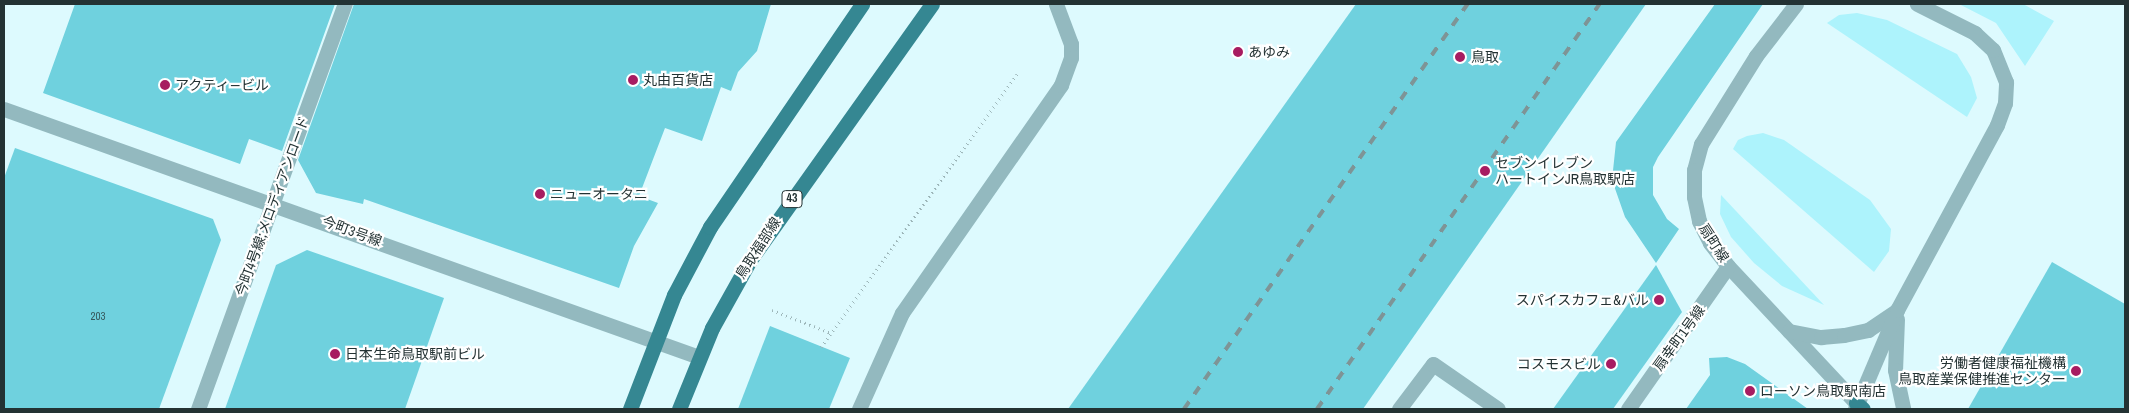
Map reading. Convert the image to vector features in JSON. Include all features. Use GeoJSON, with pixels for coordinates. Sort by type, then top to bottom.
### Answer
{"type":"FeatureCollection","features":[{"type":"Feature","properties":{"kind":"main road"},"geometry":{"type":"LineString","coordinates":[[630,409],[654,341],[674,296],[710,227],[862,4]]}},
{"type":"Feature","properties":{"kind":"main road","name":"鳥取福部線"},"geometry":{"type":"LineString","coordinates":[[679,409],[699,356],[750,260],[932,4]]}},
{"type":"Feature","properties":{"kind":"street","name":"今町4号線;メロディアンロード"},"geometry":{"type":"LineString","coordinates":[[198,409],[345,4]]}},
{"type":"Feature","properties":{"kind":"street"},"geometry":{"type":"LineString","coordinates":[[859,409],[902,312],[1061,85],[1071,58],[1071,44],[1056,4]]}},
{"type":"Feature","properties":{"kind":"street","name":"扇町線"},"geometry":{"type":"LineString","coordinates":[[1796,4],[1778,23],[1715,118],[1699,152],[1694,197],[1699,221],[1710,243],[1728,266],[1858,407],[1897,310],[1998,125],[2005,103],[2006,82],[1993,50],[1975,33],[1917,4]]}},
{"type":"Feature","properties":{"kind":"street","name":"今町3号線"},"geometry":{"type":"LineString","coordinates":[[4,109],[273,202],[699,356]]}},
{"type":"Feature","properties":{"kind":"street","name":"扇幸町1号線"},"geometry":{"type":"LineString","coordinates":[[1628,409],[1728,266]]}},
{"type":"Feature","properties":{"kind":"street"},"geometry":{"type":"LineString","coordinates":[[1788,331],[1820,337],[1844,335],[1868,330],[1897,310]]}},
{"type":"Feature","properties":{"kind":"street"},"geometry":{"type":"LineString","coordinates":[[1897,310],[1895,370],[1903,409]]}},
{"type":"Feature","properties":{"kind":"street"},"geometry":{"type":"LineString","coordinates":[[1399,409],[1433,364],[1498,409]]}},
{"type":"Feature","properties":{"kind":"path"},"geometry":{"type":"LineString","coordinates":[[822,347],[1017,74]]}},
{"type":"Feature","properties":{"kind":"path"},"geometry":{"type":"LineString","coordinates":[[772,310],[831,333]]}},
{"type":"Feature","properties":{"kind":"shaded area"},"geometry":{"type":"Polygon","coordinates":[[[1959,4],[2023,4],[2054,21],[2025,66],[1996,23],[1959,4]]]}},
{"type":"Feature","properties":{"kind":"shaded area"},"geometry":{"type":"Polygon","coordinates":[[[1857,13],[1887,20],[1957,54],[1971,77],[1977,98],[1967,117],[1827,23],[1839,15],[1857,13]]]}},
{"type":"Feature","properties":{"kind":"shaded area"},"geometry":{"type":"Polygon","coordinates":[[[1763,133],[1784,140],[1870,200],[1891,229],[1889,251],[1874,272],[1733,149],[1738,140],[1763,133]]]}},
{"type":"Feature","properties":{"kind":"shaded area"},"geometry":{"type":"Polygon","coordinates":[[[1721,195],[1824,305],[1782,286],[1754,263],[1731,237],[1720,214],[1721,195]]]}},
{"type":"Feature","properties":{"kind":"building","name":"アクティ―ビル"},"geometry":{"type":"Polygon","coordinates":[[[75,4],[335,4],[282,151],[249,139],[240,164],[43,93],[75,4]]]}},
{"type":"Feature","properties":{"kind":"building"},"geometry":{"type":"Polygon","coordinates":[[[354,4],[771,4],[757,51],[738,72],[731,91],[721,87],[702,141],[665,128],[639,196],[658,203],[634,246],[619,288],[364,199],[363,204],[316,193],[298,160],[354,4]]]}},
{"type":"Feature","properties":{"kind":"building"},"geometry":{"type":"Polygon","coordinates":[[[1356,4],[1646,4],[1363,409],[1068,409],[1356,4]]]}},
{"type":"Feature","properties":{"kind":"building"},"geometry":{"type":"Polygon","coordinates":[[[1715,4],[1763,4],[1653,167],[1653,195],[1667,219],[1679,229],[1656,263],[1625,217],[1612,180],[1616,142],[1715,4]]]}},
{"type":"Feature","properties":{"kind":"building"},"geometry":{"type":"Polygon","coordinates":[[[15,148],[213,219],[221,240],[159,409],[4,409],[4,178],[15,148]]]}},
{"type":"Feature","properties":{"kind":"building","name":"日本生命鳥取駅前ビル"},"geometry":{"type":"Polygon","coordinates":[[[307,250],[444,298],[405,409],[225,409],[276,265],[307,250]]]}},
{"type":"Feature","properties":{"kind":"building"},"geometry":{"type":"Polygon","coordinates":[[[2052,262],[2125,304],[2125,409],[1968,409],[2052,262]]]}},
{"type":"Feature","properties":{"kind":"building"},"geometry":{"type":"Polygon","coordinates":[[[1656,265],[1682,312],[1613,409],[1553,409],[1656,265]]]}},
{"type":"Feature","properties":{"kind":"building"},"geometry":{"type":"Polygon","coordinates":[[[770,326],[850,358],[829,409],[738,409],[770,326]]]}},
{"type":"Feature","properties":{"kind":"building"},"geometry":{"type":"Polygon","coordinates":[[[1727,357],[1745,364],[1808,409],[1686,409],[1710,375],[1709,358],[1727,357]]]}},
{"type":"Feature","properties":{"kind":"railway"},"geometry":{"type":"LineString","coordinates":[[1184,409],[1468,4]]}},
{"type":"Feature","properties":{"kind":"railway"},"geometry":{"type":"LineString","coordinates":[[1317,409],[1600,4]]}},
{"type":"Feature","properties":{"kind":"place","name":"あゆみ"},"geometry":{"type":"Point","coordinates":[1238,52]}},
{"type":"Feature","properties":{"kind":"place","name":"鳥取"},"geometry":{"type":"Point","coordinates":[1460,57]}},
{"type":"Feature","properties":{"kind":"place","name":"丸由百貨店"},"geometry":{"type":"Point","coordinates":[633,80]}},
{"type":"Feature","properties":{"kind":"place","name":"アクティ―ビル"},"geometry":{"type":"Point","coordinates":[165,85]}},
{"type":"Feature","properties":{"kind":"place","name":"セブンイレブン ハートインJR鳥取駅店"},"geometry":{"type":"Point","coordinates":[1485,171]}},
{"type":"Feature","properties":{"kind":"place","name":"ニューオータニ"},"geometry":{"type":"Point","coordinates":[540,194]}},
{"type":"Feature","properties":{"kind":"place","name":"スパイスカフェ&バル"},"geometry":{"type":"Point","coordinates":[1659,300]}},
{"type":"Feature","properties":{"kind":"place","name":"日本生命鳥取駅前ビル"},"geometry":{"type":"Point","coordinates":[335,354]}},
{"type":"Feature","properties":{"kind":"place","name":"コスモスビル"},"geometry":{"type":"Point","coordinates":[1611,364]}},
{"type":"Feature","properties":{"kind":"place","name":"労働者健康福祉機構 鳥取産業保健推進センター"},"geometry":{"type":"Point","coordinates":[2076,371]}},
{"type":"Feature","properties":{"kind":"place","name":"ローソン鳥取駅南店"},"geometry":{"type":"Point","coordinates":[1750,391]}}]}
